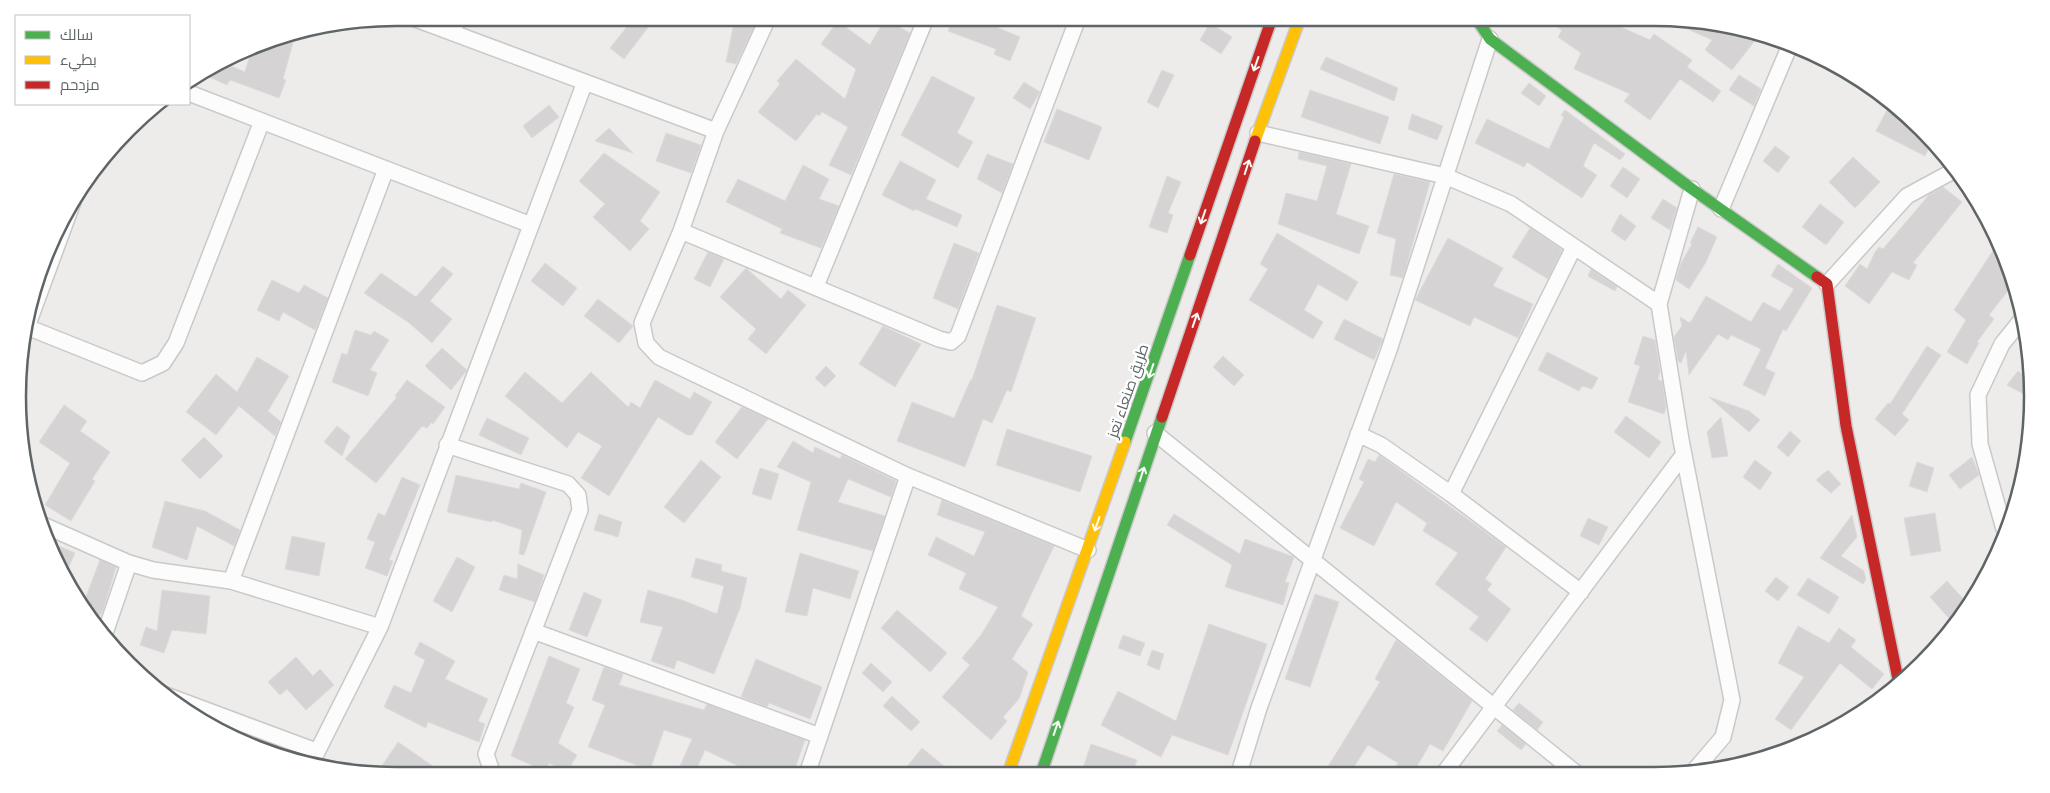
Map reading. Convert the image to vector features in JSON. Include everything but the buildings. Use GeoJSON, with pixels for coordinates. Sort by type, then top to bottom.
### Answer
{"type":"FeatureCollection","features":[{"type":"Feature","properties":{"kind":"main road","name":"طريق صنعاء تعز"},"geometry":{"type":"LineString","coordinates":[[1010,767],[1088,550],[1269,26]]}},
{"type":"Feature","properties":{"kind":"main road"},"geometry":{"type":"LineString","coordinates":[[1043,767],[1258,133],[1297,26]]}},
{"type":"Feature","properties":{"kind":"main road"},"geometry":{"type":"LineString","coordinates":[[1481,26],[1490,39],[1692,189],[1827,284],[1846,426],[1897,676]]}},
{"type":"Feature","properties":{"kind":"main road"},"geometry":{"type":"LineString","coordinates":[[1216,179],[1240,189]]}},
{"type":"Feature","properties":{"kind":"street"},"geometry":{"type":"LineString","coordinates":[[434,26],[716,131]]}},
{"type":"Feature","properties":{"kind":"street"},"geometry":{"type":"LineString","coordinates":[[453,33],[455,26]]}},
{"type":"Feature","properties":{"kind":"street"},"geometry":{"type":"LineString","coordinates":[[764,26],[716,131],[681,231],[642,323],[646,343],[659,357],[908,476],[1088,550]]}},
{"type":"Feature","properties":{"kind":"street"},"geometry":{"type":"LineString","coordinates":[[816,286],[923,26]]}},
{"type":"Feature","properties":{"kind":"street"},"geometry":{"type":"LineString","coordinates":[[681,231],[950,342],[958,336],[1075,26]]}},
{"type":"Feature","properties":{"kind":"street"},"geometry":{"type":"LineString","coordinates":[[1241,767],[1259,708],[1389,350],[1490,39]]}},
{"type":"Feature","properties":{"kind":"street"},"geometry":{"type":"LineString","coordinates":[[1721,210],[1787,51]]}},
{"type":"Feature","properties":{"kind":"street"},"geometry":{"type":"LineString","coordinates":[[198,709],[314,757],[380,627],[585,82]]}},
{"type":"Feature","properties":{"kind":"street"},"geometry":{"type":"LineString","coordinates":[[190,93],[531,225]]}},
{"type":"Feature","properties":{"kind":"street"},"geometry":{"type":"LineString","coordinates":[[31,336],[142,373],[163,362],[176,343],[262,121]]}},
{"type":"Feature","properties":{"kind":"street"},"geometry":{"type":"LineString","coordinates":[[1258,133],[1445,176],[1511,204],[1659,304]]}},
{"type":"Feature","properties":{"kind":"street"},"geometry":{"type":"LineString","coordinates":[[232,581],[386,169]]}},
{"type":"Feature","properties":{"kind":"street"},"geometry":{"type":"LineString","coordinates":[[1827,284],[1907,196],[1949,174]]}},
{"type":"Feature","properties":{"kind":"street"},"geometry":{"type":"LineString","coordinates":[[1692,189],[1659,304],[1684,454],[1732,700],[1723,737],[1700,764]]}},
{"type":"Feature","properties":{"kind":"street"},"geometry":{"type":"LineString","coordinates":[[1451,494],[1574,246]]}},
{"type":"Feature","properties":{"kind":"street"},"geometry":{"type":"LineString","coordinates":[[2002,522],[1980,444],[1978,396],[2002,344],[2017,325]]}},
{"type":"Feature","properties":{"kind":"street"},"geometry":{"type":"LineString","coordinates":[[1156,433],[1570,767]]}},
{"type":"Feature","properties":{"kind":"street"},"geometry":{"type":"LineString","coordinates":[[1358,433],[1381,445],[1451,494],[1581,592]]}},
{"type":"Feature","properties":{"kind":"street"},"geometry":{"type":"LineString","coordinates":[[447,445],[568,484],[578,496],[580,510],[486,754],[490,767]]}},
{"type":"Feature","properties":{"kind":"street"},"geometry":{"type":"LineString","coordinates":[[1449,767],[1684,454]]}},
{"type":"Feature","properties":{"kind":"street"},"geometry":{"type":"LineString","coordinates":[[809,767],[908,476]]}},
{"type":"Feature","properties":{"kind":"street"},"geometry":{"type":"LineString","coordinates":[[50,528],[129,563],[153,570],[232,581],[380,627]]}},
{"type":"Feature","properties":{"kind":"street"},"geometry":{"type":"LineString","coordinates":[[107,627],[129,563]]}},
{"type":"Feature","properties":{"kind":"street"},"geometry":{"type":"LineString","coordinates":[[533,631],[820,736]]}},
{"type":"Feature","properties":{"kind":"traffic: fast"},"geometry":{"type":"LineString","coordinates":[[1481,26],[1490,39],[1692,189],[1817,277]]}},
{"type":"Feature","properties":{"kind":"traffic: fast"},"geometry":{"type":"LineString","coordinates":[[1125,442],[1190,255]]}},
{"type":"Feature","properties":{"kind":"traffic: fast"},"geometry":{"type":"LineString","coordinates":[[1043,767],[1162,417]]}},
{"type":"Feature","properties":{"kind":"traffic: slow"},"geometry":{"type":"LineString","coordinates":[[1255,141],[1297,26]]}},
{"type":"Feature","properties":{"kind":"traffic: slow"},"geometry":{"type":"LineString","coordinates":[[1010,767],[1125,442]]}},
{"type":"Feature","properties":{"kind":"traffic: jam"},"geometry":{"type":"LineString","coordinates":[[1190,255],[1269,26]]}},
{"type":"Feature","properties":{"kind":"traffic: jam"},"geometry":{"type":"LineString","coordinates":[[1162,417],[1255,141]]}},
{"type":"Feature","properties":{"kind":"traffic: jam"},"geometry":{"type":"LineString","coordinates":[[1817,277],[1827,284],[1846,426],[1897,676]]}}]}
